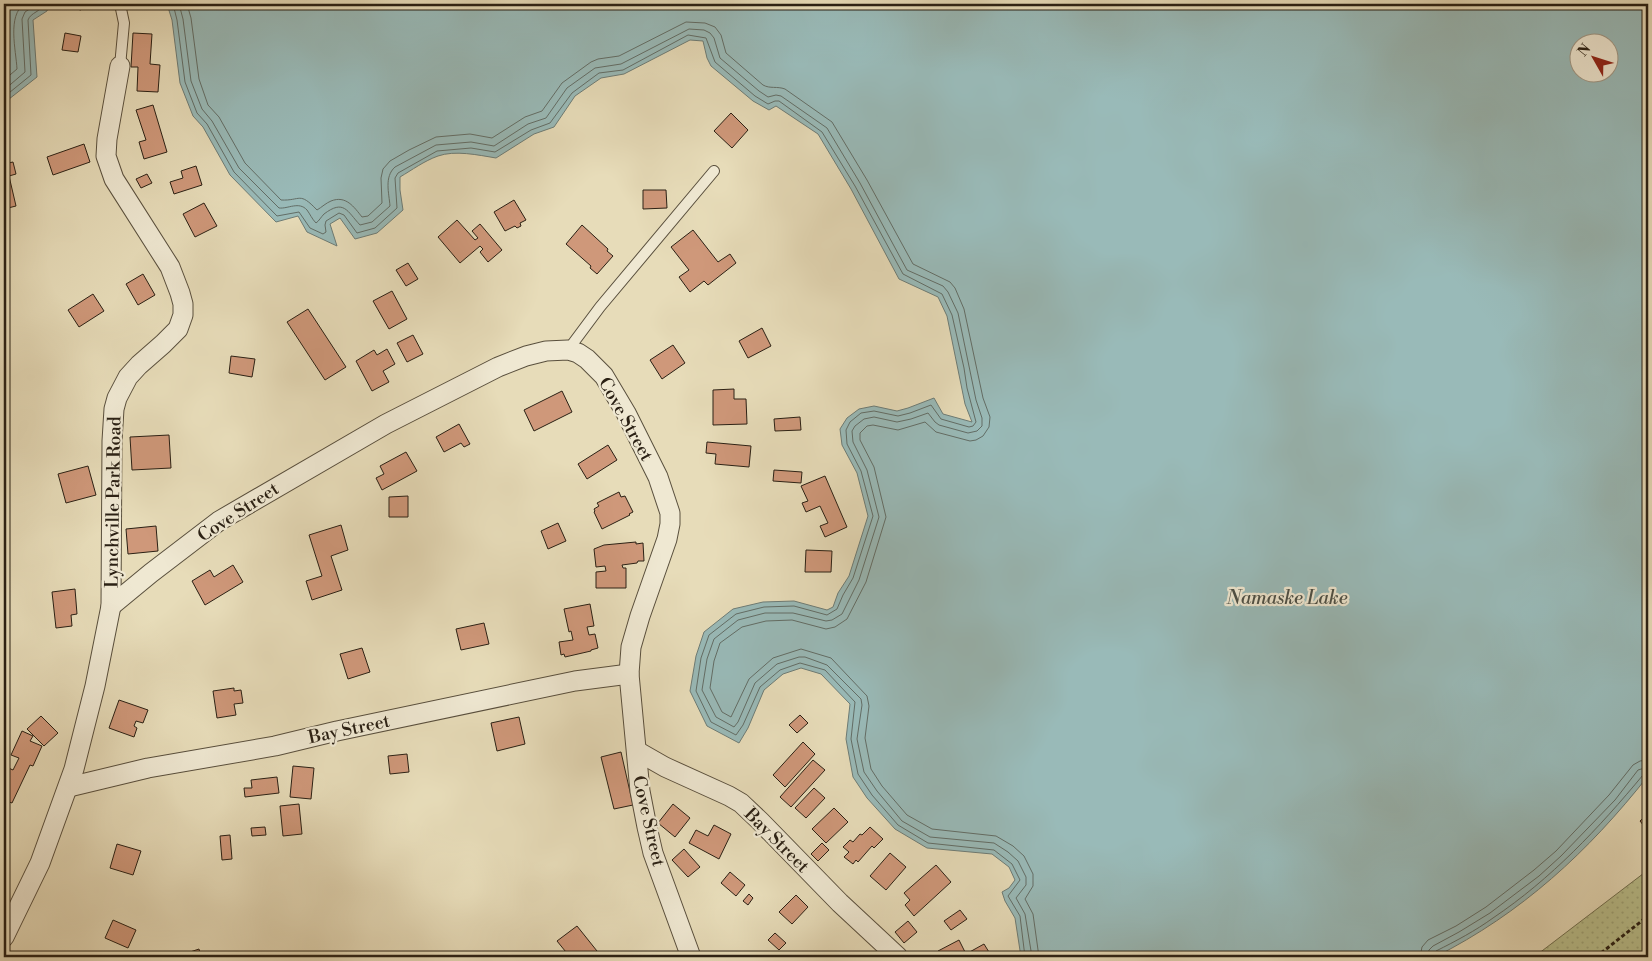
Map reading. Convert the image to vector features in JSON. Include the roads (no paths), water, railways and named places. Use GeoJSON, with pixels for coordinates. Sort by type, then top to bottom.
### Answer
{"type":"FeatureCollection","features":[{"type":"Feature","properties":{"kind":"street","name":"Lynchville Park Road"},"geometry":{"type":"LineString","coordinates":[[4,937],[40,863],[69,787],[94,686],[111,606],[112,441],[114,409],[117,398],[128,377],[173,334],[181,323],[183,315],[182,298],[170,267],[114,179],[106,156],[107,139],[120,66]]}},
{"type":"Feature","properties":{"kind":"street","name":"Cove Street"},"geometry":{"type":"LineString","coordinates":[[111,606],[151,572],[219,521],[357,440],[498,367],[526,356],[546,351],[568,350],[578,353],[604,376],[630,419],[658,477],[670,513],[667,539],[631,647],[629,674],[640,791],[653,853],[691,957]]}},
{"type":"Feature","properties":{"kind":"street","name":"Bay Street"},"geometry":{"type":"LineString","coordinates":[[69,787],[148,768],[275,746],[337,731],[575,681],[629,674]]}},
{"type":"Feature","properties":{"kind":"street","name":"Bay Street"},"geometry":{"type":"LineString","coordinates":[[636,751],[741,803],[840,903],[898,957]]}},
{"type":"Feature","properties":{"kind":"lane"},"geometry":{"type":"LineString","coordinates":[[120,4],[124,23],[120,66]]}},
{"type":"Feature","properties":{"kind":"lane"},"geometry":{"type":"LineString","coordinates":[[568,350],[600,308],[714,171]]}},
{"type":"Feature","properties":{"kind":"water"},"geometry":{"type":"Polygon","coordinates":[[[4,4],[49,4],[47,11],[33,20],[37,77],[4,103],[4,4]]]}},
{"type":"Feature","properties":{"kind":"water","name":"Namaske Lake"},"geometry":{"type":"Polygon","coordinates":[[[167,4],[1648,4],[1648,776],[1602,830],[1552,879],[1497,921],[1435,957],[1021,957],[1015,918],[1002,892],[1009,888],[1015,880],[1009,867],[992,854],[927,848],[895,829],[867,798],[853,777],[846,739],[850,704],[821,674],[801,668],[783,674],[764,690],[748,728],[739,743],[707,726],[690,691],[696,656],[704,632],[733,609],[763,602],[794,601],[827,610],[833,607],[838,593],[849,576],[868,516],[857,473],[842,445],[840,429],[847,418],[859,409],[874,406],[897,411],[934,398],[943,414],[972,422],[965,404],[947,316],[938,297],[899,279],[851,189],[818,134],[776,106],[769,110],[753,101],[711,66],[703,41],[690,40],[624,74],[601,78],[575,96],[554,127],[534,134],[496,158],[452,153],[428,160],[400,177],[403,210],[377,233],[355,239],[340,218],[330,224],[337,246],[307,232],[298,216],[276,222],[230,175],[203,127],[193,116],[180,83],[172,20],[167,4]]]}}]}
